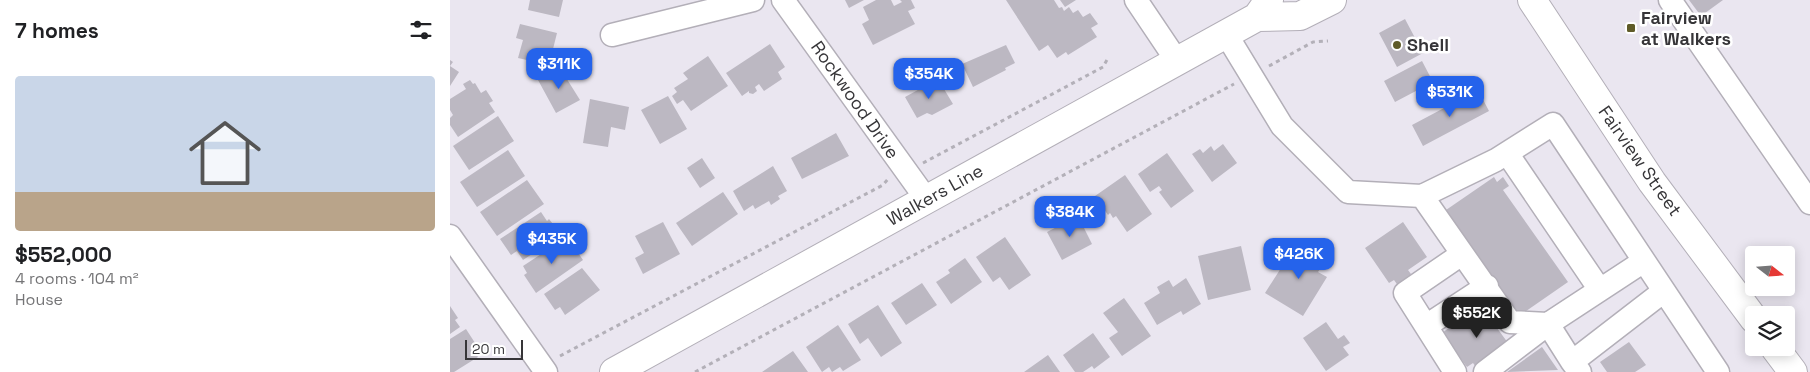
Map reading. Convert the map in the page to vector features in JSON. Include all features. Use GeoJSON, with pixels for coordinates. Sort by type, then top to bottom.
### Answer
{"type":"FeatureCollection","features":[{"type":"Feature","properties":{"kind":"main road","name":"Walkers Line"},"geometry":{"type":"LineString","coordinates":[[614,372],[1226,34],[1263,9],[1300,16],[1332,0]]}},
{"type":"Feature","properties":{"kind":"main road","name":"Fairview Street"},"geometry":{"type":"LineString","coordinates":[[1538,6],[1652,182],[1745,307]]}},
{"type":"Feature","properties":{"kind":"street"},"geometry":{"type":"LineString","coordinates":[[612,36],[753,0]]}},
{"type":"Feature","properties":{"kind":"street","name":"Rockwood Drive"},"geometry":{"type":"LineString","coordinates":[[784,0],[900,165],[927,200]]}},
{"type":"Feature","properties":{"kind":"street"},"geometry":{"type":"LineString","coordinates":[[1136,0],[1177,61]]}},
{"type":"Feature","properties":{"kind":"street"},"geometry":{"type":"LineString","coordinates":[[1670,0],[1807,193]]}},
{"type":"Feature","properties":{"kind":"street"},"geometry":{"type":"LineString","coordinates":[[1226,34],[1282,126],[1348,192],[1422,196],[1507,153],[1553,124],[1718,372]]}},
{"type":"Feature","properties":{"kind":"street"},"geometry":{"type":"LineString","coordinates":[[1507,153],[1600,290]]}},
{"type":"Feature","properties":{"kind":"street"},"geometry":{"type":"LineString","coordinates":[[1422,196],[1462,254],[1487,286],[1510,322],[1548,324]]}},
{"type":"Feature","properties":{"kind":"street"},"geometry":{"type":"LineString","coordinates":[[450,236],[543,367]]}},
{"type":"Feature","properties":{"kind":"street"},"geometry":{"type":"LineString","coordinates":[[1455,372],[1405,294],[1462,254]]}},
{"type":"Feature","properties":{"kind":"street"},"geometry":{"type":"LineString","coordinates":[[1485,372],[1548,324],[1644,260]]}},
{"type":"Feature","properties":{"kind":"street"},"geometry":{"type":"LineString","coordinates":[[1426,326],[1487,286]]}},
{"type":"Feature","properties":{"kind":"street"},"geometry":{"type":"LineString","coordinates":[[1548,324],[1576,367],[1664,292]]}},
{"type":"Feature","properties":{"kind":"path"},"geometry":{"type":"LineString","coordinates":[[695,372],[1313,42],[1328,41]]}},
{"type":"Feature","properties":{"kind":"path"},"geometry":{"type":"LineString","coordinates":[[543,367],[560,356],[883,185],[900,165],[921,164],[1104,67],[1108,58]]}},
{"type":"Feature","properties":{"kind":"building"},"geometry":{"type":"Polygon","coordinates":[[[530,0],[563,0],[559,17],[528,10],[530,0]]]}},
{"type":"Feature","properties":{"kind":"building"},"geometry":{"type":"Polygon","coordinates":[[[845,0],[864,0],[849,8],[845,0]]]}},
{"type":"Feature","properties":{"kind":"building"},"geometry":{"type":"Polygon","coordinates":[[[876,0],[891,0],[894,6],[902,2],[900,0],[911,0],[915,8],[908,11],[915,24],[873,45],[862,24],[869,20],[863,7],[876,0]]]}},
{"type":"Feature","properties":{"kind":"building"},"geometry":{"type":"Polygon","coordinates":[[[1006,0],[1054,0],[1059,8],[1062,7],[1064,11],[1069,7],[1073,13],[1078,10],[1083,17],[1090,13],[1098,24],[1091,28],[1097,37],[1068,55],[1066,52],[1057,58],[1048,45],[1039,51],[1006,0]]]}},
{"type":"Feature","properties":{"kind":"building"},"geometry":{"type":"Polygon","coordinates":[[[1060,0],[1076,0],[1065,7],[1060,0]]]}},
{"type":"Feature","properties":{"kind":"building"},"geometry":{"type":"Polygon","coordinates":[[[1689,0],[1723,0],[1701,16],[1689,0]]]}},
{"type":"Feature","properties":{"kind":"building"},"geometry":{"type":"Polygon","coordinates":[[[1405,19],[1423,53],[1397,67],[1379,33],[1405,19]]]}},
{"type":"Feature","properties":{"kind":"building"},"geometry":{"type":"Polygon","coordinates":[[[520,24],[557,33],[549,65],[518,58],[523,40],[516,38],[520,24]]]}},
{"type":"Feature","properties":{"kind":"building"},"geometry":{"type":"Polygon","coordinates":[[[770,44],[785,67],[778,72],[782,79],[764,91],[759,84],[755,87],[757,91],[753,94],[749,93],[749,91],[742,96],[726,73],[770,44]]]}},
{"type":"Feature","properties":{"kind":"building"},"geometry":{"type":"Polygon","coordinates":[[[1006,45],[1015,63],[1005,68],[1006,70],[973,87],[962,64],[1006,45]]]}},
{"type":"Feature","properties":{"kind":"building"},"geometry":{"type":"Polygon","coordinates":[[[708,56],[728,86],[691,111],[683,100],[677,104],[672,96],[677,92],[674,88],[688,79],[683,73],[708,56]]]}},
{"type":"Feature","properties":{"kind":"building"},"geometry":{"type":"Polygon","coordinates":[[[1422,61],[1433,82],[1395,102],[1384,81],[1422,61]]]}},
{"type":"Feature","properties":{"kind":"building"},"geometry":{"type":"Polygon","coordinates":[[[450,66],[459,72],[450,86],[450,66]]]}},
{"type":"Feature","properties":{"kind":"building"},"geometry":{"type":"Polygon","coordinates":[[[560,68],[580,100],[556,113],[538,80],[560,68]]]}},
{"type":"Feature","properties":{"kind":"building"},"geometry":{"type":"Polygon","coordinates":[[[938,79],[953,104],[932,115],[927,113],[917,118],[905,97],[938,79]]]}},
{"type":"Feature","properties":{"kind":"building"},"geometry":{"type":"Polygon","coordinates":[[[470,80],[473,84],[475,83],[481,93],[486,90],[493,101],[489,103],[495,112],[458,137],[450,125],[450,118],[453,115],[450,110],[450,99],[466,89],[463,84],[470,80]]]}},
{"type":"Feature","properties":{"kind":"building"},"geometry":{"type":"Polygon","coordinates":[[[1478,90],[1489,111],[1423,146],[1412,125],[1478,90]]]}},
{"type":"Feature","properties":{"kind":"building"},"geometry":{"type":"Polygon","coordinates":[[[668,96],[687,129],[660,144],[641,110],[668,96]]]}},
{"type":"Feature","properties":{"kind":"building"},"geometry":{"type":"Polygon","coordinates":[[[590,99],[629,107],[625,130],[611,127],[608,147],[583,143],[590,99]]]}},
{"type":"Feature","properties":{"kind":"building"},"geometry":{"type":"Polygon","coordinates":[[[498,116],[514,141],[469,170],[453,146],[498,116]]]}},
{"type":"Feature","properties":{"kind":"building"},"geometry":{"type":"Polygon","coordinates":[[[836,133],[849,156],[802,179],[791,158],[836,133]]]}},
{"type":"Feature","properties":{"kind":"building"},"geometry":{"type":"Polygon","coordinates":[[[1223,144],[1237,163],[1212,182],[1192,154],[1200,149],[1203,153],[1211,146],[1214,151],[1223,144]]]}},
{"type":"Feature","properties":{"kind":"building"},"geometry":{"type":"Polygon","coordinates":[[[508,150],[525,176],[477,207],[460,182],[508,150]]]}},
{"type":"Feature","properties":{"kind":"building"},"geometry":{"type":"Polygon","coordinates":[[[1167,153],[1194,191],[1171,208],[1159,192],[1162,190],[1159,186],[1150,192],[1138,174],[1167,153]]]}},
{"type":"Feature","properties":{"kind":"building"},"geometry":{"type":"Polygon","coordinates":[[[702,158],[715,178],[700,188],[687,168],[702,158]]]}},
{"type":"Feature","properties":{"kind":"building"},"geometry":{"type":"Polygon","coordinates":[[[773,166],[787,191],[778,196],[780,199],[771,205],[769,201],[755,209],[753,205],[744,211],[733,191],[773,166]]]}},
{"type":"Feature","properties":{"kind":"building"},"geometry":{"type":"Polygon","coordinates":[[[1125,175],[1152,214],[1127,232],[1116,216],[1113,218],[1110,213],[1108,215],[1095,196],[1125,175]]]}},
{"type":"Feature","properties":{"kind":"building"},"geometry":{"type":"Polygon","coordinates":[[[1494,177],[1497,182],[1503,177],[1509,186],[1503,190],[1568,282],[1522,314],[1516,310],[1446,210],[1494,177]]]}},
{"type":"Feature","properties":{"kind":"building"},"geometry":{"type":"Polygon","coordinates":[[[527,180],[544,204],[497,236],[480,212],[527,180]]]}},
{"type":"Feature","properties":{"kind":"building"},"geometry":{"type":"Polygon","coordinates":[[[723,192],[738,214],[692,246],[676,223],[723,192]]]}},
{"type":"Feature","properties":{"kind":"building"},"geometry":{"type":"Polygon","coordinates":[[[541,212],[547,221],[549,219],[556,228],[553,230],[558,237],[523,260],[517,251],[511,255],[500,239],[541,212]]]}},
{"type":"Feature","properties":{"kind":"building"},"geometry":{"type":"Polygon","coordinates":[[[1078,216],[1092,244],[1062,260],[1047,232],[1078,216]]]}},
{"type":"Feature","properties":{"kind":"building"},"geometry":{"type":"Polygon","coordinates":[[[663,222],[680,254],[643,274],[635,258],[644,253],[635,236],[663,222]]]}},
{"type":"Feature","properties":{"kind":"building"},"geometry":{"type":"Polygon","coordinates":[[[1403,222],[1427,257],[1408,270],[1411,274],[1405,279],[1407,282],[1399,287],[1394,280],[1389,283],[1365,248],[1403,222]]]}},
{"type":"Feature","properties":{"kind":"building"},"geometry":{"type":"Polygon","coordinates":[[[567,237],[583,260],[536,293],[524,275],[527,273],[523,266],[567,237]]]}},
{"type":"Feature","properties":{"kind":"building"},"geometry":{"type":"Polygon","coordinates":[[[1005,237],[1031,275],[1009,290],[1000,277],[993,282],[976,257],[1005,237]]]}},
{"type":"Feature","properties":{"kind":"building"},"geometry":{"type":"Polygon","coordinates":[[[1297,243],[1308,250],[1301,262],[1308,266],[1318,250],[1332,258],[1325,270],[1321,267],[1318,272],[1327,277],[1303,316],[1265,293],[1297,243]]]}},
{"type":"Feature","properties":{"kind":"building"},"geometry":{"type":"Polygon","coordinates":[[[1241,246],[1251,290],[1208,300],[1198,256],[1241,246]]]}},
{"type":"Feature","properties":{"kind":"building"},"geometry":{"type":"Polygon","coordinates":[[[965,258],[982,282],[951,304],[936,282],[950,273],[948,270],[965,258]]]}},
{"type":"Feature","properties":{"kind":"building"},"geometry":{"type":"Polygon","coordinates":[[[582,268],[600,290],[565,315],[560,307],[555,310],[544,294],[582,268]]]}},
{"type":"Feature","properties":{"kind":"building"},"geometry":{"type":"Polygon","coordinates":[[[1186,278],[1201,304],[1183,315],[1181,311],[1157,325],[1144,303],[1160,293],[1157,287],[1169,280],[1173,287],[1186,278]]]}},
{"type":"Feature","properties":{"kind":"building"},"geometry":{"type":"Polygon","coordinates":[[[922,283],[937,305],[906,325],[891,303],[922,283]]]}},
{"type":"Feature","properties":{"kind":"building"},"geometry":{"type":"Polygon","coordinates":[[[1124,298],[1151,336],[1122,356],[1109,338],[1118,332],[1103,313],[1124,298]]]}},
{"type":"Feature","properties":{"kind":"building"},"geometry":{"type":"Polygon","coordinates":[[[878,305],[902,343],[881,357],[868,338],[860,344],[848,324],[878,305]]]}},
{"type":"Feature","properties":{"kind":"building"},"geometry":{"type":"Polygon","coordinates":[[[1480,305],[1511,347],[1479,371],[1473,363],[1467,367],[1442,333],[1480,305]]]}},
{"type":"Feature","properties":{"kind":"building"},"geometry":{"type":"Polygon","coordinates":[[[450,306],[458,318],[455,320],[460,327],[450,334],[450,306]]]}},
{"type":"Feature","properties":{"kind":"building"},"geometry":{"type":"Polygon","coordinates":[[[1326,322],[1338,339],[1344,335],[1350,343],[1343,347],[1349,355],[1326,371],[1303,338],[1326,322]]]}},
{"type":"Feature","properties":{"kind":"building"},"geometry":{"type":"Polygon","coordinates":[[[838,325],[861,360],[843,371],[840,367],[832,372],[829,367],[822,372],[806,347],[838,325]]]}},
{"type":"Feature","properties":{"kind":"building"},"geometry":{"type":"Polygon","coordinates":[[[466,329],[477,346],[473,349],[478,357],[454,372],[450,372],[450,339],[466,329]]]}},
{"type":"Feature","properties":{"kind":"building"},"geometry":{"type":"Polygon","coordinates":[[[1093,333],[1110,357],[1094,369],[1092,366],[1083,372],[1075,372],[1063,355],[1093,333]]]}},
{"type":"Feature","properties":{"kind":"building"},"geometry":{"type":"Polygon","coordinates":[[[1629,342],[1646,365],[1635,372],[1607,372],[1600,362],[1629,342]]]}},
{"type":"Feature","properties":{"kind":"building"},"geometry":{"type":"Polygon","coordinates":[[[1542,347],[1558,370],[1507,372],[1542,347]]]}},
{"type":"Feature","properties":{"kind":"building"},"geometry":{"type":"Polygon","coordinates":[[[793,351],[808,372],[762,372],[793,351]]]}},
{"type":"Feature","properties":{"kind":"building"},"geometry":{"type":"Polygon","coordinates":[[[1048,355],[1060,372],[1024,372],[1048,355]]]}},
{"type":"Feature","properties":{"kind":"place","name":"Fairview at Walkers"},"geometry":{"type":"Point","coordinates":[1631,28]}},
{"type":"Feature","properties":{"kind":"place","name":"Shell"},"geometry":{"type":"Point","coordinates":[1397,45]}}]}
